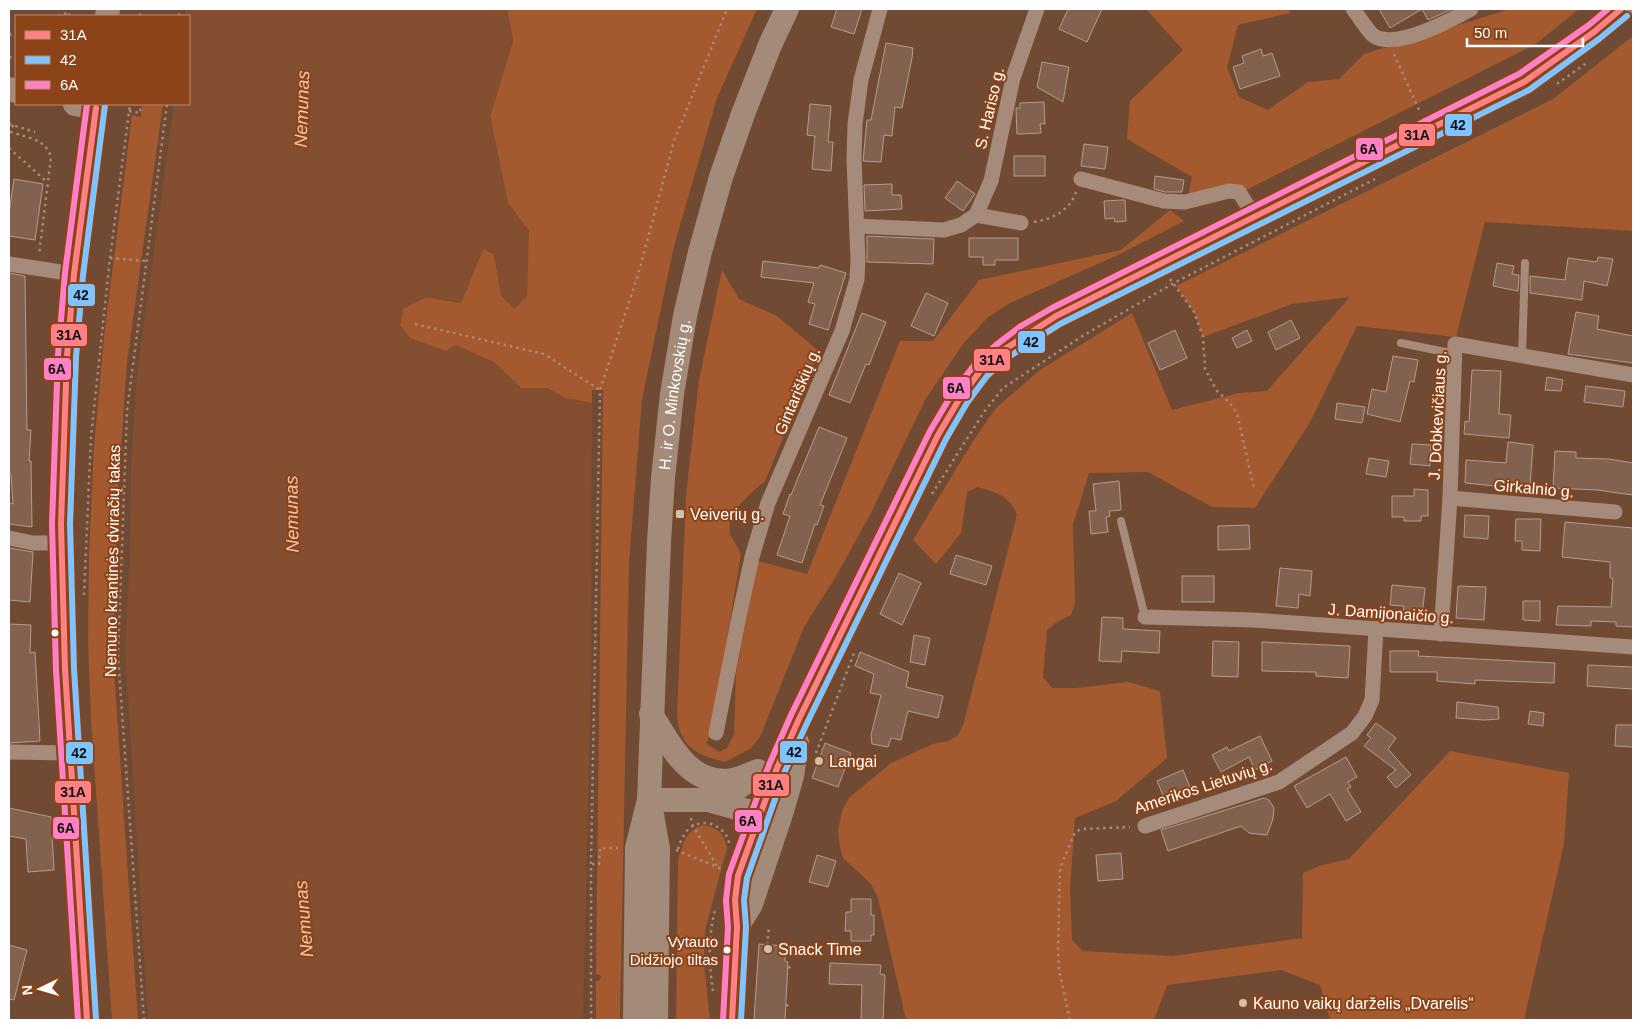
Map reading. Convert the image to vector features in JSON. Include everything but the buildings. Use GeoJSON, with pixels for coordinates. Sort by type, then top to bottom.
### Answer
{"type":"FeatureCollection","features":[{"type":"Feature","properties":{"kind":"main road","name":"H. ir O. Minkovskių g."},"geometry":{"type":"LineString","coordinates":[[656,1020],[658,849],[649,800],[651,714],[663,478],[672,394],[685,316],[700,252],[721,177],[770,45],[788,9]]}},
{"type":"Feature","properties":{"kind":"main road"},"geometry":{"type":"LineString","coordinates":[[732,1020],[737,927],[735,900],[738,876],[759,814],[799,719],[938,435],[960,398],[981,370],[1002,351],[1026,334],[1254,216],[1524,82],[1594,32],[1620,9]]}},
{"type":"Feature","properties":{"kind":"main road"},"geometry":{"type":"LineString","coordinates":[[87,1020],[64,669],[61,542],[67,356],[89,105]]}},
{"type":"Feature","properties":{"kind":"main road"},"geometry":{"type":"LineString","coordinates":[[651,714],[676,755],[692,770],[720,781],[733,780],[758,771]]}},
{"type":"Feature","properties":{"kind":"main road"},"geometry":{"type":"LineString","coordinates":[[708,800],[735,790],[749,781],[799,719]]}},
{"type":"Feature","properties":{"kind":"main road"},"geometry":{"type":"LineString","coordinates":[[737,927],[751,904],[792,776],[799,719]]}},
{"type":"Feature","properties":{"kind":"main road"},"geometry":{"type":"LineString","coordinates":[[759,814],[792,776]]}},
{"type":"Feature","properties":{"kind":"main road","name":"H. ir O. Minkovskių g."},"geometry":{"type":"LineString","coordinates":[[635,1020],[637,848],[649,800]]}},
{"type":"Feature","properties":{"kind":"main road"},"geometry":{"type":"LineString","coordinates":[[649,800],[708,800],[759,814]]}},
{"type":"Feature","properties":{"kind":"street"},"geometry":{"type":"LineString","coordinates":[[880,9],[861,80],[856,124],[854,159],[857,226],[944,230],[961,225],[976,215],[1021,223]]}},
{"type":"Feature","properties":{"kind":"street","name":"S. Hariso g."},"geometry":{"type":"LineString","coordinates":[[976,215],[991,181],[1013,78],[1037,9]]}},
{"type":"Feature","properties":{"kind":"street"},"geometry":{"type":"LineString","coordinates":[[1353,9],[1374,36],[1387,40],[1435,29],[1471,9]]}},
{"type":"Feature","properties":{"kind":"street"},"geometry":{"type":"LineString","coordinates":[[1081,179],[1164,200],[1185,202],[1229,192],[1239,192],[1254,216]]}},
{"type":"Feature","properties":{"kind":"street","name":"Gintariškių g."},"geometry":{"type":"LineString","coordinates":[[716,733],[740,608],[752,557],[768,503],[842,331],[852,301],[857,279],[857,226]]}},
{"type":"Feature","properties":{"kind":"street"},"geometry":{"type":"LineString","coordinates":[[9,264],[74,274]]}},
{"type":"Feature","properties":{"kind":"street","name":"J. Dobkevičiaus g."},"geometry":{"type":"LineString","coordinates":[[1441,634],[1450,498],[1455,344],[1633,375]]}},
{"type":"Feature","properties":{"kind":"street","name":"Girkalnio g."},"geometry":{"type":"LineString","coordinates":[[1450,498],[1615,512]]}},
{"type":"Feature","properties":{"kind":"street"},"geometry":{"type":"LineString","coordinates":[[9,538],[33,543],[61,542]]}},
{"type":"Feature","properties":{"kind":"street","name":"J. Damijonaičio g."},"geometry":{"type":"LineString","coordinates":[[1145,617],[1254,620],[1633,647]]}},
{"type":"Feature","properties":{"kind":"street","name":"Amerikos Lietuvių g."},"geometry":{"type":"LineString","coordinates":[[1145,826],[1279,782],[1352,733],[1365,716],[1372,700],[1376,629]]}},
{"type":"Feature","properties":{"kind":"street"},"geometry":{"type":"LineString","coordinates":[[9,752],[70,753]]}},
{"type":"Feature","properties":{"kind":"lane"},"geometry":{"type":"LineString","coordinates":[[1522,356],[1525,263]]}},
{"type":"Feature","properties":{"kind":"lane"},"geometry":{"type":"LineString","coordinates":[[1401,343],[1454,354]]}},
{"type":"Feature","properties":{"kind":"lane"},"geometry":{"type":"LineString","coordinates":[[1121,521],[1145,617]]}},
{"type":"Feature","properties":{"kind":"path"},"geometry":{"type":"LineString","coordinates":[[591,1020],[591,864],[600,390],[638,276],[674,141],[727,9]]}},
{"type":"Feature","properties":{"kind":"path"},"geometry":{"type":"LineString","coordinates":[[1387,40],[1419,110]]}},
{"type":"Feature","properties":{"kind":"path"},"geometry":{"type":"LineString","coordinates":[[1556,85],[1587,62]]}},
{"type":"Feature","properties":{"kind":"path"},"geometry":{"type":"LineString","coordinates":[[84,598],[91,437],[110,258],[130,105]]}},
{"type":"Feature","properties":{"kind":"path"},"geometry":{"type":"LineString","coordinates":[[129,111],[140,112],[141,105]]}},
{"type":"Feature","properties":{"kind":"path","name":"Nemuno krantinės dviračių takas"},"geometry":{"type":"LineString","coordinates":[[144,1020],[118,656],[127,411],[168,105]]}},
{"type":"Feature","properties":{"kind":"path"},"geometry":{"type":"LineString","coordinates":[[9,124],[35,132]]}},
{"type":"Feature","properties":{"kind":"path"},"geometry":{"type":"LineString","coordinates":[[13,125],[11,132],[38,141],[49,149],[51,157],[37,269]]}},
{"type":"Feature","properties":{"kind":"path"},"geometry":{"type":"LineString","coordinates":[[9,148],[48,182]]}},
{"type":"Feature","properties":{"kind":"path"},"geometry":{"type":"LineString","coordinates":[[928,500],[984,412],[1003,388],[1084,335],[1174,283],[1376,179]]}},
{"type":"Feature","properties":{"kind":"path"},"geometry":{"type":"LineString","coordinates":[[1021,223],[1038,222],[1055,216],[1073,202]]}},
{"type":"Feature","properties":{"kind":"path"},"geometry":{"type":"LineString","coordinates":[[110,258],[146,261]]}},
{"type":"Feature","properties":{"kind":"path"},"geometry":{"type":"LineString","coordinates":[[1158,265],[1174,283],[1194,312],[1203,337],[1205,369],[1217,392],[1229,402],[1237,413],[1254,489]]}},
{"type":"Feature","properties":{"kind":"path"},"geometry":{"type":"LineString","coordinates":[[415,324],[544,354],[600,390]]}},
{"type":"Feature","properties":{"kind":"path"},"geometry":{"type":"LineString","coordinates":[[814,759],[854,652]]}},
{"type":"Feature","properties":{"kind":"path"},"geometry":{"type":"LineString","coordinates":[[678,850],[680,842],[687,831],[693,826],[697,824],[711,824],[722,830],[728,839],[729,850]]}},
{"type":"Feature","properties":{"kind":"path"},"geometry":{"type":"LineString","coordinates":[[693,826],[717,867]]}},
{"type":"Feature","properties":{"kind":"path","name":"Amerikos Lietuvių g."},"geometry":{"type":"LineString","coordinates":[[1070,1020],[1059,970],[1060,868],[1075,832],[1082,829],[1145,826]]}},
{"type":"Feature","properties":{"kind":"path"},"geometry":{"type":"LineString","coordinates":[[591,864],[599,864],[600,848],[626,848]]}},
{"type":"Feature","properties":{"kind":"path"},"geometry":{"type":"LineString","coordinates":[[725,870],[726,864]]}},
{"type":"Feature","properties":{"kind":"path"},"geometry":{"type":"LineString","coordinates":[[713,995],[710,970],[710,929],[716,904]]}},
{"type":"Feature","properties":{"kind":"path"},"geometry":{"type":"LineString","coordinates":[[767,944],[769,928]]}},
{"type":"Feature","properties":{"kind":"path"},"geometry":{"type":"LineString","coordinates":[[788,967],[794,968]]}},
{"type":"Feature","properties":{"kind":"path"},"geometry":{"type":"LineString","coordinates":[[786,1005],[791,1006]]}},
{"type":"Feature","properties":{"kind":"shaded area"},"geometry":{"type":"Polygon","coordinates":[[[507,9],[757,9],[717,98],[674,246],[642,399],[629,563],[620,1020],[596,1020],[596,981],[599,981],[601,976],[596,974],[603,390],[592,390],[592,403],[565,398],[547,388],[521,388],[494,362],[445,351],[410,338],[400,326],[403,309],[426,297],[461,303],[483,249],[494,254],[501,295],[514,309],[529,231],[508,203],[490,116],[513,41],[507,9]]]}},
{"type":"Feature","properties":{"kind":"shaded area"},"geometry":{"type":"Polygon","coordinates":[[[1146,9],[1288,9],[1290,13],[1238,25],[1227,68],[1239,97],[1268,110],[1308,82],[1339,79],[1364,54],[1510,9],[1579,9],[1536,44],[1244,191],[1188,196],[1192,177],[1127,139],[1130,101],[1183,50],[1146,9]]]}},
{"type":"Feature","properties":{"kind":"shaded area"},"geometry":{"type":"Polygon","coordinates":[[[1633,36],[1633,231],[1485,222],[1456,337],[1357,326],[1309,424],[1255,508],[1212,507],[1148,472],[1089,473],[1073,525],[1075,602],[1071,615],[1047,630],[1043,677],[1052,688],[1076,688],[1128,682],[1160,691],[1167,758],[1116,801],[1075,818],[1070,889],[1072,940],[1083,951],[1172,956],[1302,938],[1303,873],[1319,866],[1349,859],[1450,751],[1569,773],[1564,844],[1524,1020],[1330,1020],[1320,985],[1281,970],[1167,985],[1154,1020],[906,1020],[878,898],[871,884],[843,858],[838,831],[842,811],[849,798],[891,763],[933,744],[949,741],[958,735],[963,726],[1017,514],[1006,499],[996,493],[978,487],[967,492],[961,533],[936,564],[913,540],[975,438],[996,408],[1040,370],[1132,313],[1172,410],[1239,393],[1267,391],[1350,297],[1292,304],[1203,337],[1194,312],[1176,286],[1553,99],[1633,36]]]}},
{"type":"Feature","properties":{"kind":"shaded area"},"geometry":{"type":"Polygon","coordinates":[[[142,105],[163,105],[127,362],[117,505],[113,656],[138,1020],[112,1020],[91,720],[88,640],[89,554],[94,447],[104,337],[132,115],[141,117],[142,105]]]}},
{"type":"Feature","properties":{"kind":"shaded area"},"geometry":{"type":"Polygon","coordinates":[[[1170,210],[1184,221],[1120,254],[1010,303],[988,317],[963,344],[925,400],[871,513],[838,573],[804,627],[760,737],[750,749],[725,762],[705,756],[691,748],[682,736],[677,716],[686,495],[699,380],[722,270],[739,299],[777,316],[819,351],[765,481],[729,516],[730,534],[741,554],[711,736],[706,743],[719,752],[727,748],[734,734],[736,673],[758,561],[807,574],[900,341],[933,341],[979,280],[1121,250],[1170,210]]]}},
{"type":"Feature","properties":{"kind":"shaded area"},"geometry":{"type":"Polygon","coordinates":[[[703,825],[720,832],[727,848],[705,930],[704,964],[710,1020],[676,1020],[678,861],[683,844],[689,834],[692,830],[703,825]]]}},
{"type":"Feature","properties":{"kind":"water","name":"Nemunas"},"geometry":{"type":"Polygon","coordinates":[[[186,9],[507,9],[513,41],[490,116],[508,203],[529,231],[527,297],[514,309],[501,295],[494,254],[483,249],[461,303],[426,297],[403,309],[400,325],[410,338],[445,351],[456,345],[494,362],[521,388],[547,388],[565,398],[592,403],[591,674],[583,1020],[148,1020],[125,648],[130,557],[131,464],[137,375],[174,105],[190,105],[190,15],[185,15],[186,9]]]}},
{"type":"Feature","properties":{"kind":"transit line","name":"6A"},"geometry":{"type":"LineString","coordinates":[[723,1020],[728,927],[726,900],[729,874],[769,765],[791,715],[930,431],[952,394],[975,364],[1021,326],[1052,308],[1519,74],[1589,25],[1608,9]]}},
{"type":"Feature","properties":{"kind":"transit line","name":"31A"},"geometry":{"type":"LineString","coordinates":[[732,1020],[737,927],[735,900],[738,876],[777,768],[799,719],[938,435],[960,398],[981,370],[1002,351],[1056,316],[1524,82],[1594,32],[1621,9]]}},
{"type":"Feature","properties":{"kind":"transit line","name":"42"},"geometry":{"type":"LineString","coordinates":[[741,1020],[746,927],[744,900],[747,878],[785,771],[946,439],[967,403],[987,376],[1007,358],[1060,324],[1529,90],[1627,16]]}},
{"type":"Feature","properties":{"kind":"transit line","name":"6A"},"geometry":{"type":"LineString","coordinates":[[78,1020],[56,670],[52,524],[58,355],[65,273],[87,105]]}},
{"type":"Feature","properties":{"kind":"transit line","name":"42"},"geometry":{"type":"LineString","coordinates":[[96,1019],[74,669],[70,524],[76,357],[83,275],[105,105]]}},
{"type":"Feature","properties":{"kind":"transit line","name":"31A"},"geometry":{"type":"LineString","coordinates":[[87,1020],[65,669],[61,524],[67,356],[74,274],[96,108]]}},
{"type":"Feature","properties":{"kind":"place","name":"Veiverių g."},"geometry":{"type":"Point","coordinates":[680,514]}},
{"type":"Feature","properties":{"kind":"place","name":"Langai"},"geometry":{"type":"Point","coordinates":[819,761]}},
{"type":"Feature","properties":{"kind":"place","name":"Snack Time"},"geometry":{"type":"Point","coordinates":[768,949]}},
{"type":"Feature","properties":{"kind":"place","name":"Vytauto Didžiojo tiltas"},"geometry":{"type":"Point","coordinates":[727,950]}},
{"type":"Feature","properties":{"kind":"place","name":"Kauno vaikų darželis „Dvarelis“"},"geometry":{"type":"Point","coordinates":[1243,1003]}}]}
